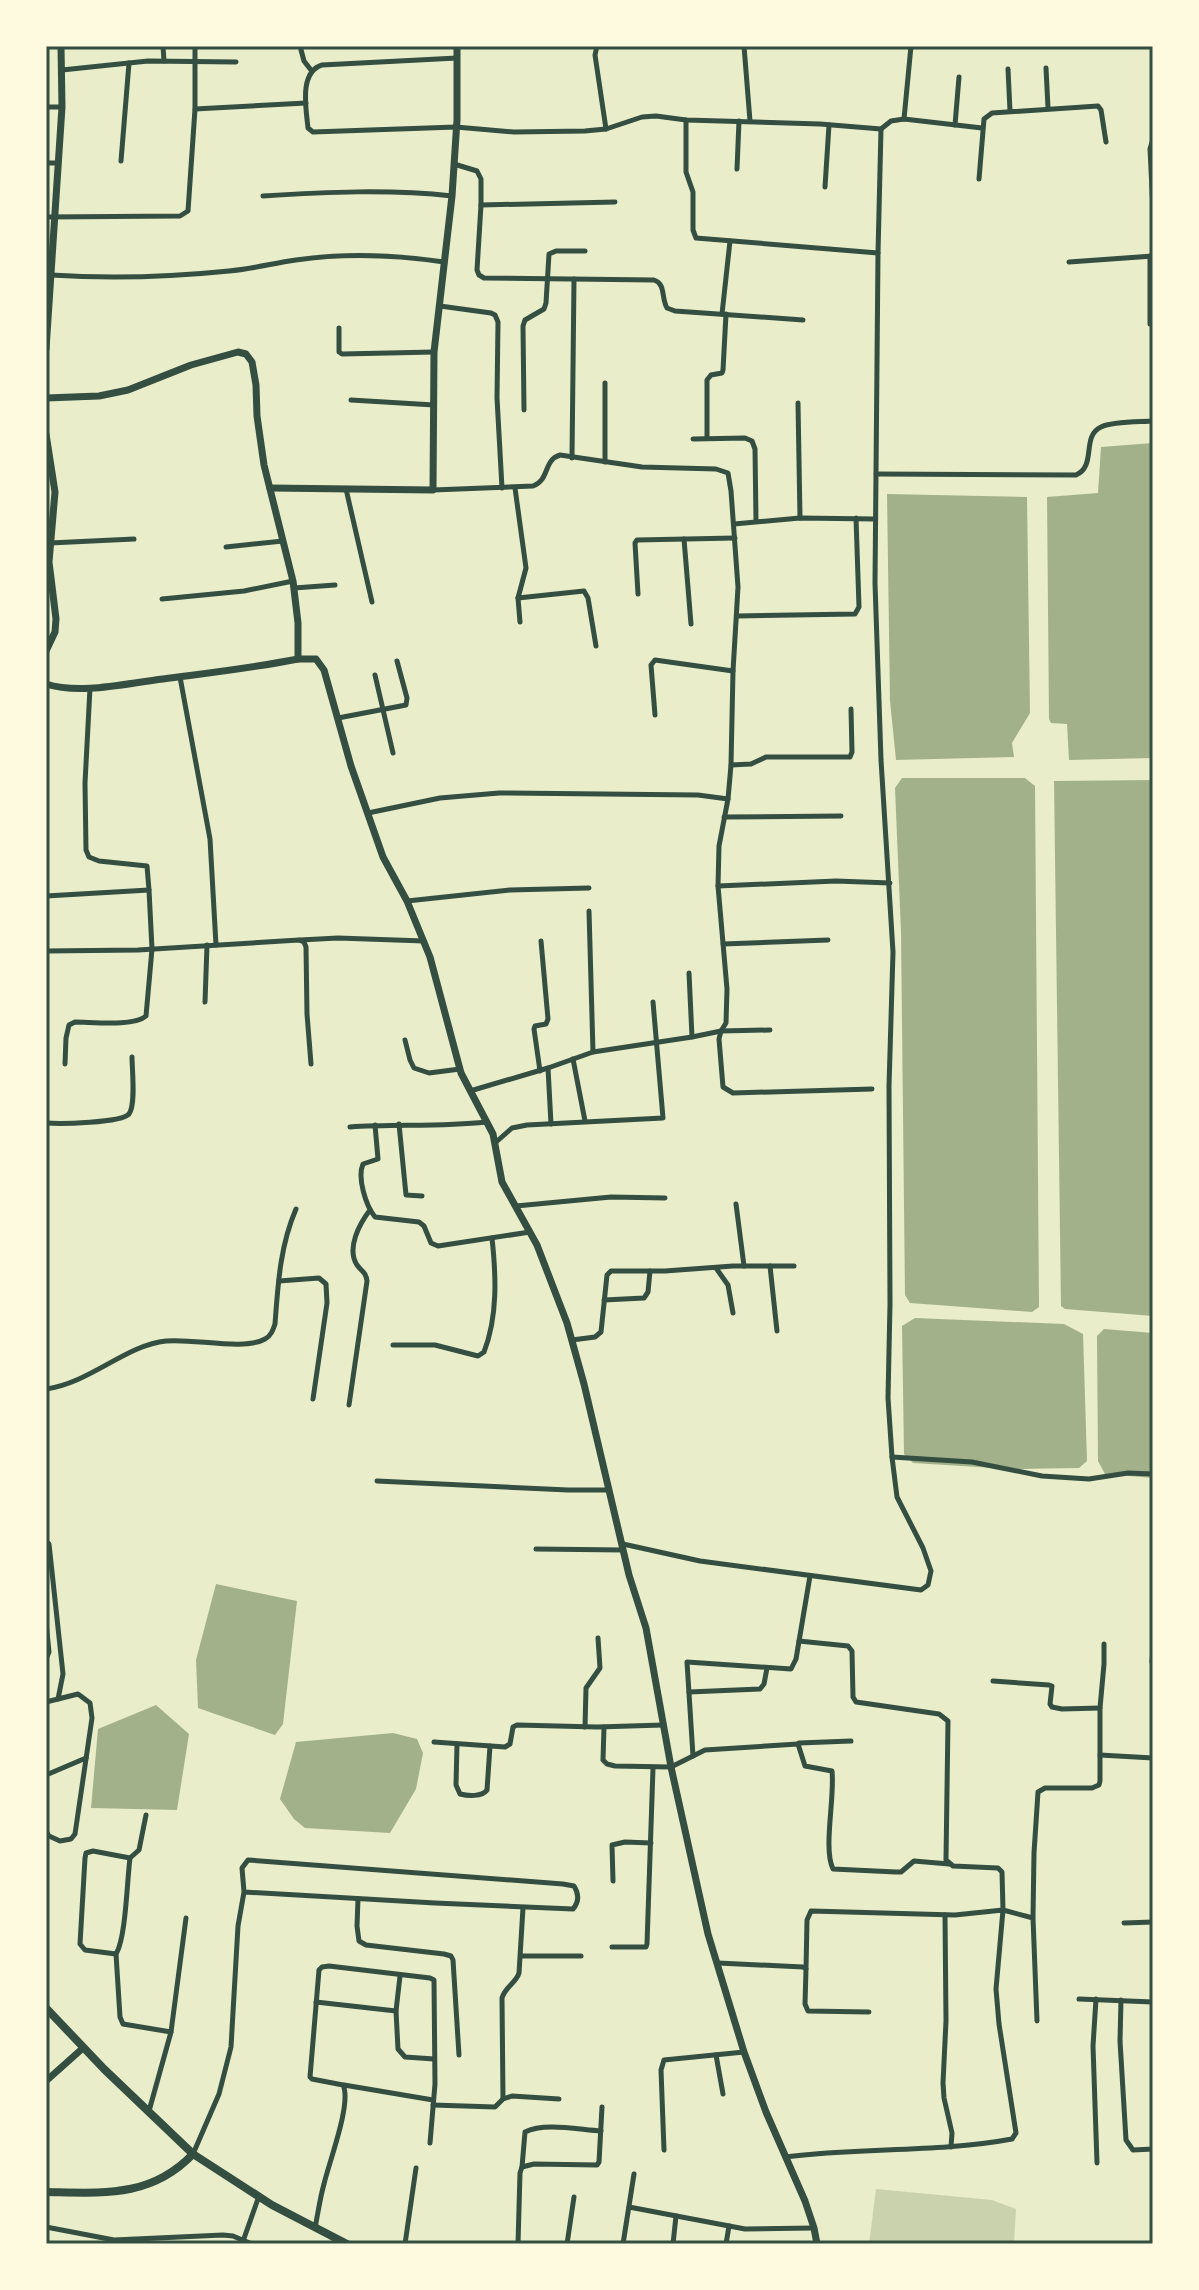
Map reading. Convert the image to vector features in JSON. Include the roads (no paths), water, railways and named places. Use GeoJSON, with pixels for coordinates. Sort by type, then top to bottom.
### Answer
{"type":"FeatureCollection","features":[{"type":"Feature","properties":{"kind":"main road"},"geometry":{"type":"LineString","coordinates":[[46,2008],[193,2154],[272,2205],[347,2244]]}},
{"type":"Feature","properties":{"kind":"main road"},"geometry":{"type":"LineString","coordinates":[[46,2192],[110,2193],[137,2187],[167,2176],[193,2154]]}},
{"type":"Feature","properties":{"kind":"street"},"geometry":{"type":"LineString","coordinates":[[46,349],[51,275],[50,217],[62,107],[61,46]]}},
{"type":"Feature","properties":{"kind":"street"},"geometry":{"type":"LineString","coordinates":[[163,46],[164,61]]}},
{"type":"Feature","properties":{"kind":"street"},"geometry":{"type":"LineString","coordinates":[[50,217],[185,214],[190,206],[195,46]]}},
{"type":"Feature","properties":{"kind":"street"},"geometry":{"type":"LineString","coordinates":[[300,46],[304,61],[311,70],[306,103],[308,128],[313,132],[456,127],[527,132],[606,129],[642,117],[881,129],[891,121],[904,119],[982,128]]}},
{"type":"Feature","properties":{"kind":"street"},"geometry":{"type":"LineString","coordinates":[[433,490],[434,352],[452,196],[457,46]]}},
{"type":"Feature","properties":{"kind":"street"},"geometry":{"type":"LineString","coordinates":[[597,46],[595,55],[606,129]]}},
{"type":"Feature","properties":{"kind":"street"},"geometry":{"type":"LineString","coordinates":[[744,46],[750,121]]}},
{"type":"Feature","properties":{"kind":"street"},"geometry":{"type":"LineString","coordinates":[[904,119],[911,46]]}},
{"type":"Feature","properties":{"kind":"street"},"geometry":{"type":"LineString","coordinates":[[311,70],[322,65],[458,58]]}},
{"type":"Feature","properties":{"kind":"street"},"geometry":{"type":"LineString","coordinates":[[62,70],[164,61],[236,62]]}},
{"type":"Feature","properties":{"kind":"street"},"geometry":{"type":"LineString","coordinates":[[121,161],[129,63]]}},
{"type":"Feature","properties":{"kind":"street"},"geometry":{"type":"LineString","coordinates":[[1046,68],[1048,108]]}},
{"type":"Feature","properties":{"kind":"street"},"geometry":{"type":"LineString","coordinates":[[1008,69],[1010,111]]}},
{"type":"Feature","properties":{"kind":"street"},"geometry":{"type":"LineString","coordinates":[[955,125],[959,77]]}},
{"type":"Feature","properties":{"kind":"street"},"geometry":{"type":"LineString","coordinates":[[195,109],[306,103]]}},
{"type":"Feature","properties":{"kind":"street"},"geometry":{"type":"LineString","coordinates":[[979,179],[982,128],[987,115],[1100,106],[1106,142]]}},
{"type":"Feature","properties":{"kind":"street"},"geometry":{"type":"LineString","coordinates":[[46,107],[62,107]]}},
{"type":"Feature","properties":{"kind":"street"},"geometry":{"type":"LineString","coordinates":[[686,120],[686,172],[694,201],[694,234],[700,240],[878,253]]}},
{"type":"Feature","properties":{"kind":"street"},"geometry":{"type":"LineString","coordinates":[[737,169],[739,121]]}},
{"type":"Feature","properties":{"kind":"street"},"geometry":{"type":"LineString","coordinates":[[825,187],[829,125]]}},
{"type":"Feature","properties":{"kind":"street"},"geometry":{"type":"LineString","coordinates":[[536,1549],[623,1547],[700,1561],[921,1590],[928,1585],[931,1571],[923,1548],[897,1497],[888,1398],[889,1086],[893,952],[880,746],[875,583],[881,129]]}},
{"type":"Feature","properties":{"kind":"street"},"geometry":{"type":"LineString","coordinates":[[1153,139],[1150,149],[1153,210]]}},
{"type":"Feature","properties":{"kind":"street"},"geometry":{"type":"LineString","coordinates":[[46,163],[58,163]]}},
{"type":"Feature","properties":{"kind":"street"},"geometry":{"type":"LineString","coordinates":[[454,164],[477,171],[481,179],[477,270],[484,278],[654,280],[662,286],[667,308],[675,311],[803,320]]}},
{"type":"Feature","properties":{"kind":"street"},"geometry":{"type":"LineString","coordinates":[[263,196],[350,191],[452,196]]}},
{"type":"Feature","properties":{"kind":"street"},"geometry":{"type":"LineString","coordinates":[[481,205],[615,202]]}},
{"type":"Feature","properties":{"kind":"street"},"geometry":{"type":"LineString","coordinates":[[707,438],[707,380],[723,370],[730,241]]}},
{"type":"Feature","properties":{"kind":"street"},"geometry":{"type":"LineString","coordinates":[[524,410],[523,326],[529,316],[544,309],[551,252],[585,251]]}},
{"type":"Feature","properties":{"kind":"street"},"geometry":{"type":"LineString","coordinates":[[1069,262],[1151,256],[1150,324]]}},
{"type":"Feature","properties":{"kind":"street"},"geometry":{"type":"LineString","coordinates":[[51,275],[190,275],[335,257],[390,257],[445,262]]}},
{"type":"Feature","properties":{"kind":"street"},"geometry":{"type":"LineString","coordinates":[[572,458],[574,279]]}},
{"type":"Feature","properties":{"kind":"street"},"geometry":{"type":"LineString","coordinates":[[439,306],[491,313],[498,322],[497,398],[502,488]]}},
{"type":"Feature","properties":{"kind":"street"},"geometry":{"type":"LineString","coordinates":[[339,328],[337,347],[342,354],[434,352]]}},
{"type":"Feature","properties":{"kind":"street"},"geometry":{"type":"LineString","coordinates":[[46,398],[114,393],[191,365],[238,352],[246,354],[252,362],[256,385],[260,443],[294,585],[298,659]]}},
{"type":"Feature","properties":{"kind":"street"},"geometry":{"type":"LineString","coordinates":[[605,383],[605,462]]}},
{"type":"Feature","properties":{"kind":"street"},"geometry":{"type":"LineString","coordinates":[[351,400],[435,405]]}},
{"type":"Feature","properties":{"kind":"street"},"geometry":{"type":"LineString","coordinates":[[798,403],[800,518]]}},
{"type":"Feature","properties":{"kind":"street"},"geometry":{"type":"LineString","coordinates":[[876,474],[1076,475],[1087,466],[1093,434],[1100,427],[1153,421]]}},
{"type":"Feature","properties":{"kind":"street"},"geometry":{"type":"LineString","coordinates":[[46,434],[55,492],[48,548],[56,619],[55,632],[46,651]]}},
{"type":"Feature","properties":{"kind":"street"},"geometry":{"type":"LineString","coordinates":[[693,439],[745,438],[752,441],[755,449],[756,521]]}},
{"type":"Feature","properties":{"kind":"street"},"geometry":{"type":"LineString","coordinates":[[270,488],[515,488],[540,483],[554,457],[560,455],[642,467],[723,470],[728,473],[738,576],[731,765],[719,846],[718,886],[727,1016],[719,1039],[723,1087],[733,1093],[872,1089]]}},
{"type":"Feature","properties":{"kind":"street"},"geometry":{"type":"LineString","coordinates":[[515,488],[526,568],[518,598],[520,622]]}},
{"type":"Feature","properties":{"kind":"street"},"geometry":{"type":"LineString","coordinates":[[346,489],[372,602]]}},
{"type":"Feature","properties":{"kind":"street"},"geometry":{"type":"LineString","coordinates":[[734,524],[800,518],[875,519]]}},
{"type":"Feature","properties":{"kind":"street"},"geometry":{"type":"LineString","coordinates":[[737,616],[855,614],[859,607],[856,518]]}},
{"type":"Feature","properties":{"kind":"street"},"geometry":{"type":"LineString","coordinates":[[638,594],[637,540],[735,538]]}},
{"type":"Feature","properties":{"kind":"street"},"geometry":{"type":"LineString","coordinates":[[48,548],[134,539]]}},
{"type":"Feature","properties":{"kind":"street"},"geometry":{"type":"LineString","coordinates":[[684,539],[691,624]]}},
{"type":"Feature","properties":{"kind":"street"},"geometry":{"type":"LineString","coordinates":[[226,547],[284,541]]}},
{"type":"Feature","properties":{"kind":"street"},"geometry":{"type":"LineString","coordinates":[[162,599],[294,585],[335,585]]}},
{"type":"Feature","properties":{"kind":"street"},"geometry":{"type":"LineString","coordinates":[[518,598],[584,591],[588,598],[596,646]]}},
{"type":"Feature","properties":{"kind":"street"},"geometry":{"type":"LineString","coordinates":[[46,684],[90,688],[246,669],[298,659],[310,658],[320,662],[351,766],[383,857],[424,941],[460,1069],[469,1092],[487,1122],[495,1143],[502,1182],[552,1280],[572,1340],[629,1575],[646,1628],[671,1767],[703,1913],[744,2052],[814,2228],[817,2244]]}},
{"type":"Feature","properties":{"kind":"street"},"geometry":{"type":"LineString","coordinates":[[655,715],[652,662],[655,660],[733,671]]}},
{"type":"Feature","properties":{"kind":"street"},"geometry":{"type":"LineString","coordinates":[[338,718],[403,707],[407,702],[397,661]]}},
{"type":"Feature","properties":{"kind":"street"},"geometry":{"type":"LineString","coordinates":[[375,675],[393,753]]}},
{"type":"Feature","properties":{"kind":"street"},"geometry":{"type":"LineString","coordinates":[[180,677],[210,839],[216,945]]}},
{"type":"Feature","properties":{"kind":"street"},"geometry":{"type":"LineString","coordinates":[[65,1064],[69,1025],[75,1022],[132,1023],[146,1016],[152,949],[147,866],[99,861],[89,857],[86,850],[85,783],[90,688]]}},
{"type":"Feature","properties":{"kind":"street"},"geometry":{"type":"LineString","coordinates":[[731,765],[751,764],[766,757],[850,757],[851,709]]}},
{"type":"Feature","properties":{"kind":"street"},"geometry":{"type":"LineString","coordinates":[[368,813],[440,798],[499,793],[698,795],[728,799]]}},
{"type":"Feature","properties":{"kind":"street"},"geometry":{"type":"LineString","coordinates":[[724,817],[841,816]]}},
{"type":"Feature","properties":{"kind":"street"},"geometry":{"type":"LineString","coordinates":[[718,886],[836,881],[890,883]]}},
{"type":"Feature","properties":{"kind":"street"},"geometry":{"type":"LineString","coordinates":[[407,901],[510,890],[589,888]]}},
{"type":"Feature","properties":{"kind":"street"},"geometry":{"type":"LineString","coordinates":[[46,896],[149,890]]}},
{"type":"Feature","properties":{"kind":"street"},"geometry":{"type":"LineString","coordinates":[[589,911],[593,1052]]}},
{"type":"Feature","properties":{"kind":"street"},"geometry":{"type":"LineString","coordinates":[[46,951],[152,949],[338,938],[424,941]]}},
{"type":"Feature","properties":{"kind":"street"},"geometry":{"type":"LineString","coordinates":[[299,940],[306,947],[311,1064]]}},
{"type":"Feature","properties":{"kind":"street"},"geometry":{"type":"LineString","coordinates":[[723,944],[828,940]]}},
{"type":"Feature","properties":{"kind":"street"},"geometry":{"type":"LineString","coordinates":[[540,1071],[534,1029],[546,1024],[548,1019],[541,941]]}},
{"type":"Feature","properties":{"kind":"street"},"geometry":{"type":"LineString","coordinates":[[205,1002],[207,945]]}},
{"type":"Feature","properties":{"kind":"street"},"geometry":{"type":"LineString","coordinates":[[689,973],[692,1037]]}},
{"type":"Feature","properties":{"kind":"street"},"geometry":{"type":"LineString","coordinates":[[495,1143],[512,1128],[663,1118],[653,1002]]}},
{"type":"Feature","properties":{"kind":"street"},"geometry":{"type":"LineString","coordinates":[[469,1092],[593,1052],[721,1031],[770,1030]]}},
{"type":"Feature","properties":{"kind":"street"},"geometry":{"type":"LineString","coordinates":[[405,1040],[414,1068],[429,1073],[460,1069]]}},
{"type":"Feature","properties":{"kind":"street"},"geometry":{"type":"LineString","coordinates":[[46,1123],[125,1117],[130,1113],[132,1104],[132,1057]]}},
{"type":"Feature","properties":{"kind":"street"},"geometry":{"type":"LineString","coordinates":[[573,1059],[585,1121]]}},
{"type":"Feature","properties":{"kind":"street"},"geometry":{"type":"LineString","coordinates":[[548,1068],[551,1124]]}},
{"type":"Feature","properties":{"kind":"street"},"geometry":{"type":"LineString","coordinates":[[350,1127],[487,1122]]}},
{"type":"Feature","properties":{"kind":"street"},"geometry":{"type":"LineString","coordinates":[[399,1124],[405,1192],[408,1196],[422,1196]]}},
{"type":"Feature","properties":{"kind":"street"},"geometry":{"type":"LineString","coordinates":[[375,1125],[378,1159],[363,1164],[360,1172],[372,1215],[381,1219],[422,1223],[433,1246],[530,1232]]}},
{"type":"Feature","properties":{"kind":"street"},"geometry":{"type":"LineString","coordinates":[[516,1206],[611,1197],[665,1198]]}},
{"type":"Feature","properties":{"kind":"street"},"geometry":{"type":"LineString","coordinates":[[736,1204],[744,1266]]}},
{"type":"Feature","properties":{"kind":"street"},"geometry":{"type":"LineString","coordinates":[[46,1389],[80,1381],[137,1350],[161,1341],[246,1344],[266,1339],[275,1324],[284,1240],[296,1209]]}},
{"type":"Feature","properties":{"kind":"street"},"geometry":{"type":"LineString","coordinates":[[349,1405],[367,1281],[364,1271],[355,1261],[354,1246],[358,1227],[370,1210]]}},
{"type":"Feature","properties":{"kind":"street"},"geometry":{"type":"LineString","coordinates":[[393,1345],[435,1345],[478,1356],[484,1352],[495,1292],[492,1238]]}},
{"type":"Feature","properties":{"kind":"street"},"geometry":{"type":"LineString","coordinates":[[770,1266],[777,1331]]}},
{"type":"Feature","properties":{"kind":"street"},"geometry":{"type":"LineString","coordinates":[[572,1340],[598,1335],[602,1325],[607,1275],[611,1271],[794,1266]]}},
{"type":"Feature","properties":{"kind":"street"},"geometry":{"type":"LineString","coordinates":[[716,1267],[728,1285],[733,1313]]}},
{"type":"Feature","properties":{"kind":"street"},"geometry":{"type":"LineString","coordinates":[[604,1300],[644,1298],[648,1292],[650,1271]]}},
{"type":"Feature","properties":{"kind":"street"},"geometry":{"type":"LineString","coordinates":[[279,1281],[319,1278],[326,1284],[327,1303],[313,1399]]}},
{"type":"Feature","properties":{"kind":"street"},"geometry":{"type":"LineString","coordinates":[[892,1457],[972,1462],[1042,1476],[1089,1479],[1128,1473],[1153,1474]]}},
{"type":"Feature","properties":{"kind":"street"},"geometry":{"type":"LineString","coordinates":[[377,1481],[609,1490]]}},
{"type":"Feature","properties":{"kind":"street"},"geometry":{"type":"LineString","coordinates":[[46,1541],[49,1544],[63,1674],[58,1699]]}},
{"type":"Feature","properties":{"kind":"street"},"geometry":{"type":"LineString","coordinates":[[693,1756],[687,1662],[791,1669],[810,1576]]}},
{"type":"Feature","properties":{"kind":"street"},"geometry":{"type":"LineString","coordinates":[[46,1622],[49,1656],[46,1659]]}},
{"type":"Feature","properties":{"kind":"street"},"geometry":{"type":"LineString","coordinates":[[585,1727],[586,1688],[600,1668],[598,1638]]}},
{"type":"Feature","properties":{"kind":"street"},"geometry":{"type":"LineString","coordinates":[[799,1641],[848,1646],[852,1651],[853,1697],[856,1702],[939,1714],[948,1721],[946,1860],[949,1864]]}},
{"type":"Feature","properties":{"kind":"street"},"geometry":{"type":"LineString","coordinates":[[1037,2021],[1033,1918],[1038,1792],[1045,1788],[1096,1787],[1100,1781],[1104,1644]]}},
{"type":"Feature","properties":{"kind":"street"},"geometry":{"type":"LineString","coordinates":[[1152,1662],[1153,1648]]}},
{"type":"Feature","properties":{"kind":"street"},"geometry":{"type":"LineString","coordinates":[[689,1692],[760,1689],[763,1688],[767,1667]]}},
{"type":"Feature","properties":{"kind":"street"},"geometry":{"type":"LineString","coordinates":[[993,1681],[1052,1686],[1052,1707],[1100,1708]]}},
{"type":"Feature","properties":{"kind":"street"},"geometry":{"type":"LineString","coordinates":[[46,1702],[78,1694],[90,1703],[92,1718],[75,1834],[71,1839],[60,1841],[46,1831]]}},
{"type":"Feature","properties":{"kind":"street"},"geometry":{"type":"LineString","coordinates":[[434,1742],[508,1746],[513,1727],[517,1725],[663,1725]]}},
{"type":"Feature","properties":{"kind":"street"},"geometry":{"type":"LineString","coordinates":[[604,1727],[605,1763],[653,1768],[671,1767],[705,1750],[851,1741]]}},
{"type":"Feature","properties":{"kind":"street"},"geometry":{"type":"LineString","coordinates":[[457,1744],[456,1785],[460,1794],[464,1795],[481,1795],[487,1790],[490,1746]]}},
{"type":"Feature","properties":{"kind":"street"},"geometry":{"type":"LineString","coordinates":[[785,2157],[951,2147],[1012,2139],[1016,2133],[996,1989],[1003,1910],[1001,1870],[914,1861],[901,1872],[833,1869],[830,1864],[832,1771],[805,1766],[798,1744]]}},
{"type":"Feature","properties":{"kind":"street"},"geometry":{"type":"LineString","coordinates":[[1100,1755],[1153,1758]]}},
{"type":"Feature","properties":{"kind":"street"},"geometry":{"type":"LineString","coordinates":[[46,1775],[87,1758]]}},
{"type":"Feature","properties":{"kind":"street"},"geometry":{"type":"LineString","coordinates":[[612,1947],[642,1947],[647,1944],[653,1768]]}},
{"type":"Feature","properties":{"kind":"street"},"geometry":{"type":"LineString","coordinates":[[146,1815],[141,1845],[130,1858],[122,1934],[116,1954],[121,2021],[133,2027],[171,2032]]}},
{"type":"Feature","properties":{"kind":"street"},"geometry":{"type":"LineString","coordinates":[[613,1881],[612,1845],[651,1843]]}},
{"type":"Feature","properties":{"kind":"street"},"geometry":{"type":"LineString","coordinates":[[116,1954],[81,1947],[85,1858],[86,1853],[93,1851],[130,1858]]}},
{"type":"Feature","properties":{"kind":"street"},"geometry":{"type":"LineString","coordinates":[[193,2154],[219,2094],[231,2047],[238,1926],[244,1892],[242,1868],[248,1860],[563,1884],[574,1886],[578,1892],[577,1905],[573,1909],[244,1892]]}},
{"type":"Feature","properties":{"kind":"street"},"geometry":{"type":"LineString","coordinates":[[358,1899],[359,1941],[366,1945],[451,1956],[459,2055]]}},
{"type":"Feature","properties":{"kind":"street"},"geometry":{"type":"LineString","coordinates":[[503,2099],[502,1998],[517,1978],[523,1908]]}},
{"type":"Feature","properties":{"kind":"street"},"geometry":{"type":"LineString","coordinates":[[869,2012],[808,2011],[805,2004],[807,1920],[811,1911],[945,1915],[1003,1910],[1033,1918]]}},
{"type":"Feature","properties":{"kind":"street"},"geometry":{"type":"LineString","coordinates":[[945,1915],[943,2083],[952,2133],[951,2147]]}},
{"type":"Feature","properties":{"kind":"street"},"geometry":{"type":"LineString","coordinates":[[148,2112],[171,2032],[186,1918]]}},
{"type":"Feature","properties":{"kind":"street"},"geometry":{"type":"LineString","coordinates":[[1124,1923],[1153,1922]]}},
{"type":"Feature","properties":{"kind":"street"},"geometry":{"type":"LineString","coordinates":[[521,1956],[581,1956]]}},
{"type":"Feature","properties":{"kind":"street"},"geometry":{"type":"LineString","coordinates":[[718,1963],[798,1966],[806,1969]]}},
{"type":"Feature","properties":{"kind":"street"},"geometry":{"type":"LineString","coordinates":[[430,2143],[433,2102],[434,1980],[322,1967],[319,1970],[316,2002],[312,2079],[433,2102],[495,2107],[512,2096],[559,2099]]}},
{"type":"Feature","properties":{"kind":"street"},"geometry":{"type":"LineString","coordinates":[[400,1976],[396,2043],[405,2057],[434,2059]]}},
{"type":"Feature","properties":{"kind":"street"},"geometry":{"type":"LineString","coordinates":[[1079,1999],[1153,2002]]}},
{"type":"Feature","properties":{"kind":"street"},"geometry":{"type":"LineString","coordinates":[[1096,1999],[1093,2046],[1097,2163]]}},
{"type":"Feature","properties":{"kind":"street"},"geometry":{"type":"LineString","coordinates":[[1121,2000],[1120,2041],[1126,2140],[1133,2150],[1153,2149]]}},
{"type":"Feature","properties":{"kind":"street"},"geometry":{"type":"LineString","coordinates":[[316,2002],[396,2011]]}},
{"type":"Feature","properties":{"kind":"street"},"geometry":{"type":"LineString","coordinates":[[46,2081],[83,2048]]}},
{"type":"Feature","properties":{"kind":"street"},"geometry":{"type":"LineString","coordinates":[[664,2150],[661,2070],[664,2060],[744,2052]]}},
{"type":"Feature","properties":{"kind":"street"},"geometry":{"type":"LineString","coordinates":[[716,2055],[723,2094]]}},
{"type":"Feature","properties":{"kind":"street"},"geometry":{"type":"LineString","coordinates":[[315,2229],[346,2094],[343,2085]]}},
{"type":"Feature","properties":{"kind":"street"},"geometry":{"type":"LineString","coordinates":[[522,2167],[534,2164],[597,2165],[602,2107]]}},
{"type":"Feature","properties":{"kind":"street"},"geometry":{"type":"LineString","coordinates":[[518,2244],[520,2173],[525,2132],[548,2127],[601,2131]]}},
{"type":"Feature","properties":{"kind":"street"},"geometry":{"type":"LineString","coordinates":[[405,2244],[416,2168]]}},
{"type":"Feature","properties":{"kind":"street"},"geometry":{"type":"LineString","coordinates":[[623,2244],[634,2174]]}},
{"type":"Feature","properties":{"kind":"street"},"geometry":{"type":"LineString","coordinates":[[243,2240],[259,2195]]}},
{"type":"Feature","properties":{"kind":"street"},"geometry":{"type":"LineString","coordinates":[[567,2244],[574,2197]]}},
{"type":"Feature","properties":{"kind":"street"},"geometry":{"type":"LineString","coordinates":[[629,2207],[745,2229],[814,2228]]}},
{"type":"Feature","properties":{"kind":"street"},"geometry":{"type":"LineString","coordinates":[[673,2244],[676,2216]]}},
{"type":"Feature","properties":{"kind":"street"},"geometry":{"type":"LineString","coordinates":[[726,2244],[729,2226]]}},
{"type":"Feature","properties":{"kind":"street"},"geometry":{"type":"LineString","coordinates":[[46,2227],[102,2241],[173,2240],[223,2235],[252,2244]]}}]}
